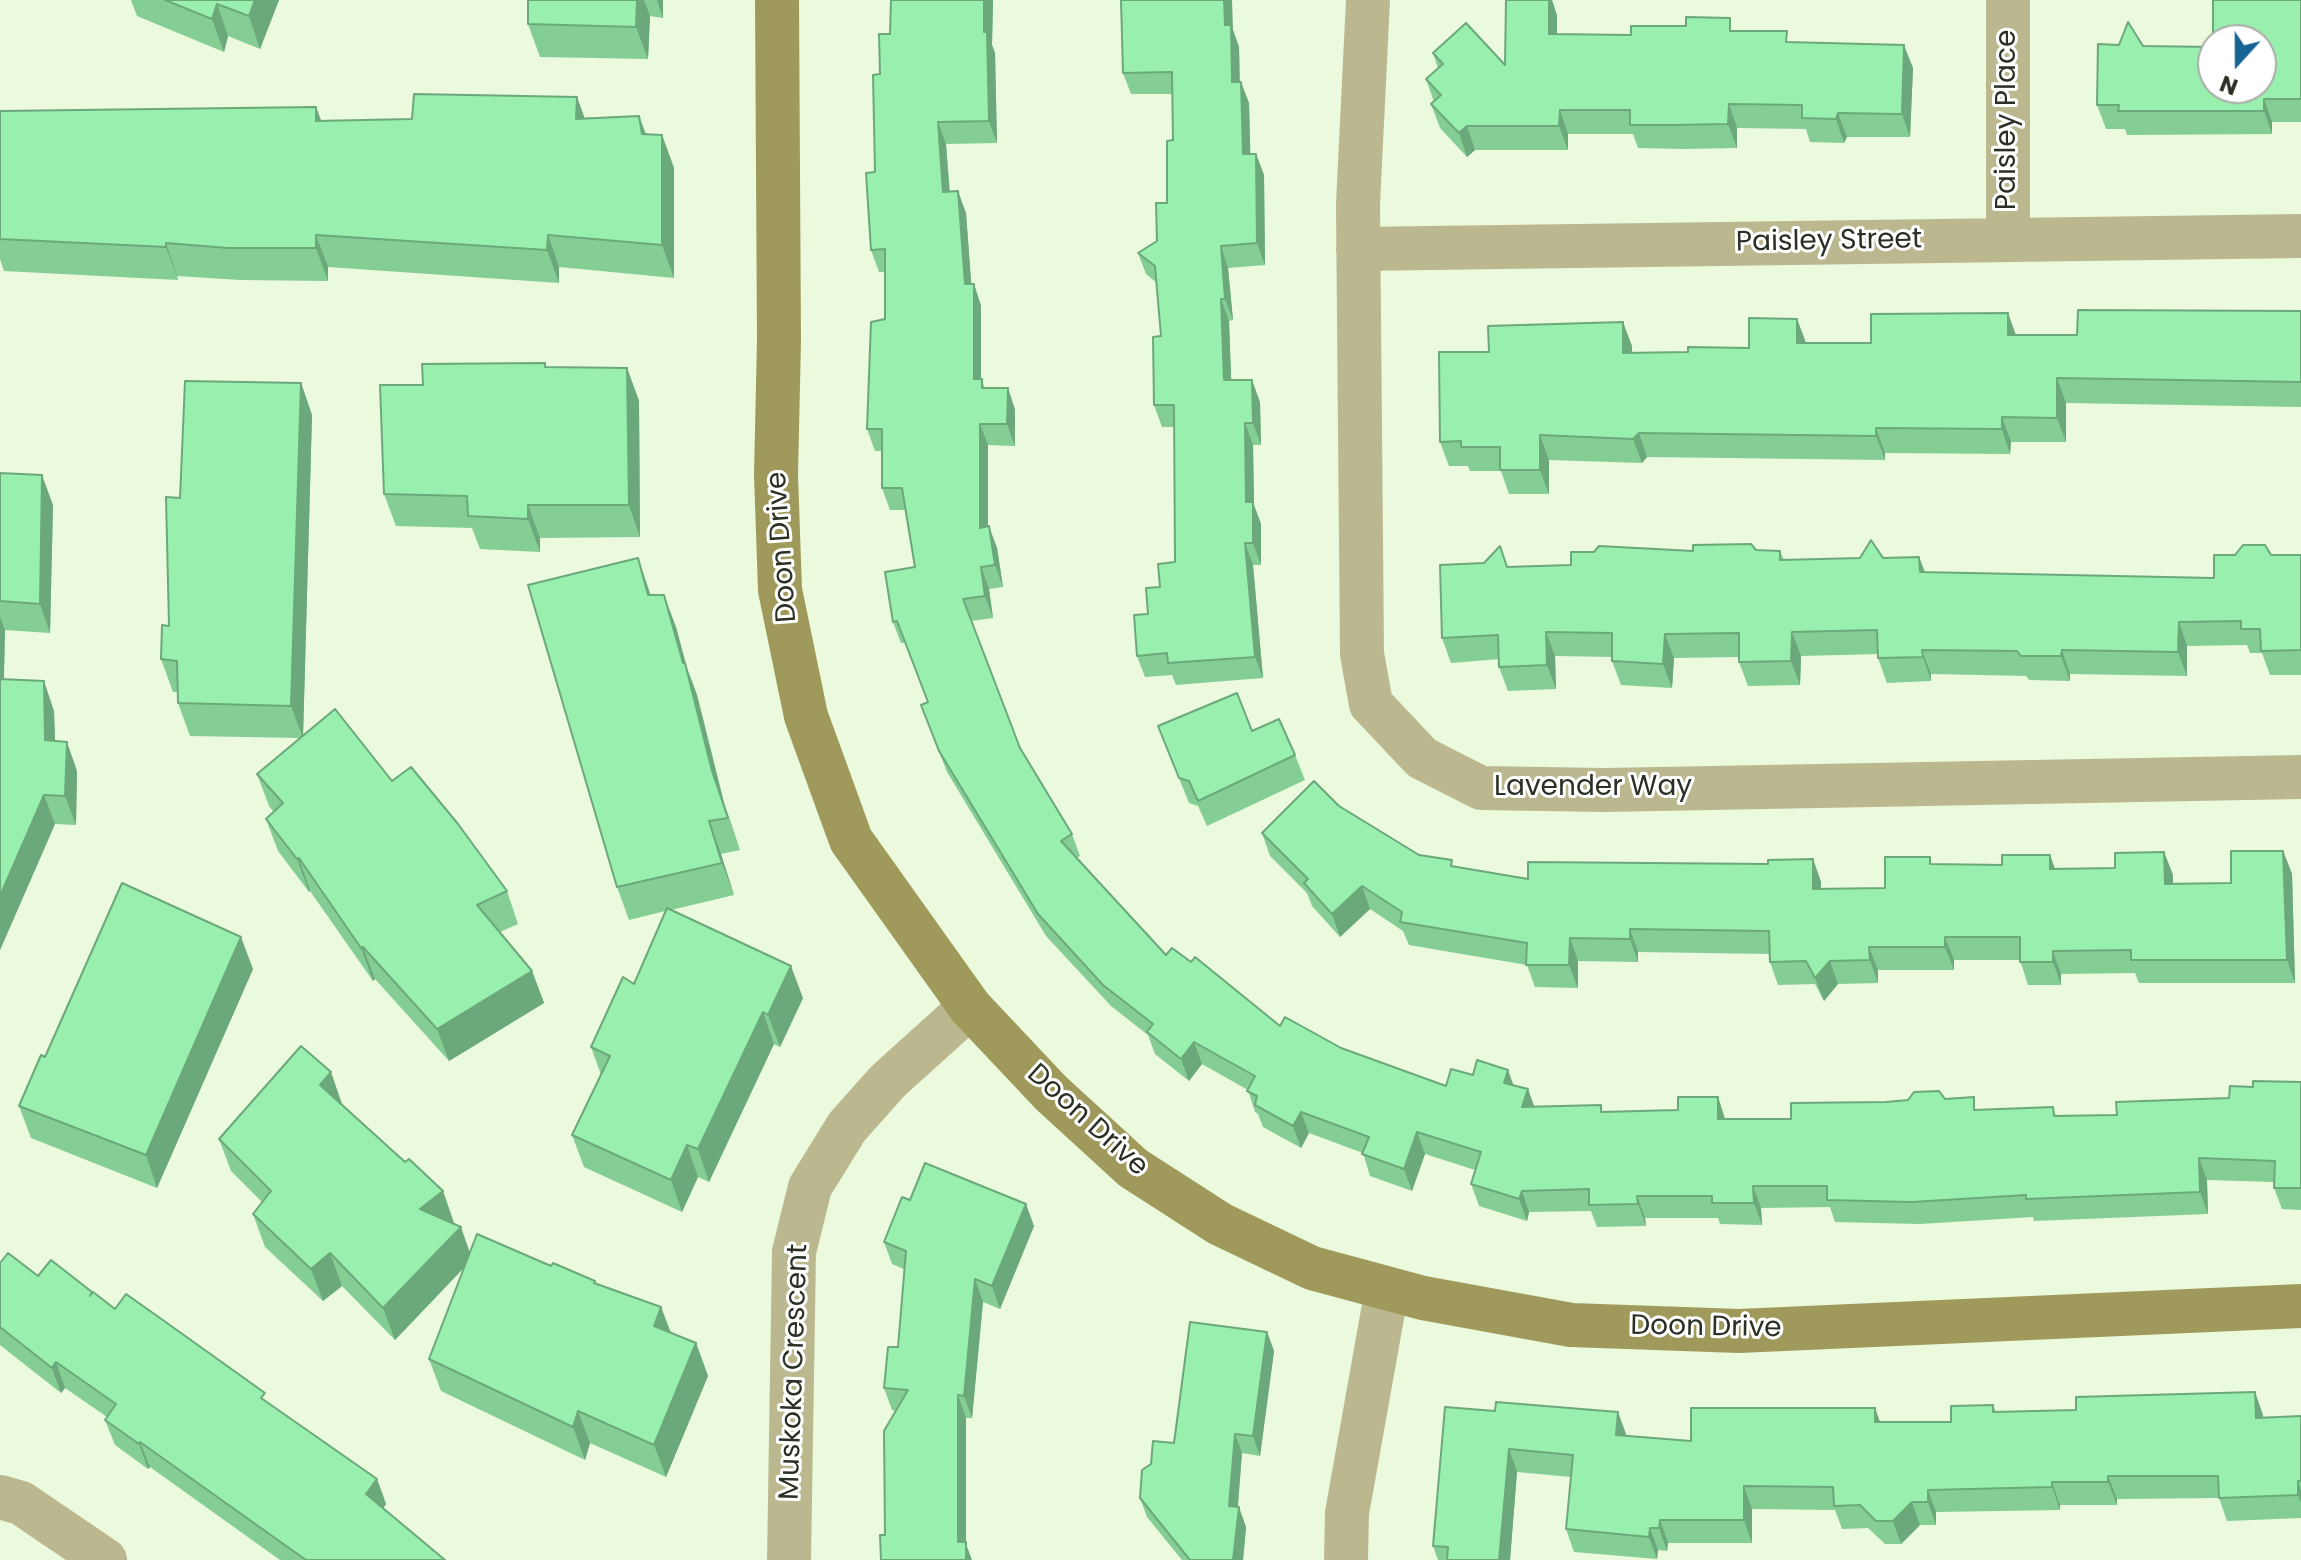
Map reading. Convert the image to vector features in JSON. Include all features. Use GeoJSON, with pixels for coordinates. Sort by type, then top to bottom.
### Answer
{"type":"FeatureCollection","features":[{"type":"Feature","properties":{"kind":"street","name":"Doon Drive"},"geometry":{"type":"LineString","coordinates":[[777,0],[779,340],[776,475],[780,590],[806,716],[851,840],[970,1007],[1051,1093],[1133,1168],[1220,1224],[1312,1268],[1423,1298],[1571,1325],[1739,1331],[2301,1306]]}},
{"type":"Feature","properties":{"kind":"street","name":"Lavender Way"},"geometry":{"type":"LineString","coordinates":[[1368,0],[1358,249],[1362,654],[1371,704],[1422,758],[1481,788],[1604,790],[2301,777]]}},
{"type":"Feature","properties":{"kind":"street","name":"Paisley Place"},"geometry":{"type":"LineString","coordinates":[[2008,0],[2008,240]]}},
{"type":"Feature","properties":{"kind":"street","name":"Paisley Street"},"geometry":{"type":"LineString","coordinates":[[1358,249],[2301,236]]}},
{"type":"Feature","properties":{"kind":"street","name":"Muskoka Crescent"},"geometry":{"type":"LineString","coordinates":[[789,1560],[794,1252],[810,1187],[847,1127],[888,1081],[970,1007]]}},
{"type":"Feature","properties":{"kind":"street"},"geometry":{"type":"LineString","coordinates":[[1346,1560],[1347,1513],[1387,1289]]}},
{"type":"Feature","properties":{"kind":"street"},"geometry":{"type":"LineString","coordinates":[[0,1497],[21,1503],[105,1560]]}},
{"type":"Feature","properties":{"kind":"building"},"geometry":{"type":"Polygon","coordinates":[[[165,0],[255,0],[249,16],[217,4],[212,19],[165,0]]]}},
{"type":"Feature","properties":{"kind":"building"},"geometry":{"type":"Polygon","coordinates":[[[528,0],[637,0],[636,27],[528,24],[528,0]]]}},
{"type":"Feature","properties":{"kind":"building"},"geometry":{"type":"Polygon","coordinates":[[[891,0],[984,0],[989,121],[938,122],[943,192],[958,191],[965,284],[974,284],[974,379],[982,379],[982,388],[1008,388],[1007,424],[980,424],[980,528],[989,526],[995,565],[981,567],[985,596],[963,599],[1020,748],[1072,834],[1061,841],[1166,955],[1172,948],[1191,962],[1195,957],[1280,1026],[1285,1017],[1341,1048],[1446,1086],[1451,1069],[1473,1075],[1477,1060],[1508,1070],[1504,1083],[1528,1089],[1522,1107],[1601,1105],[1601,1112],[1678,1110],[1678,1097],[1718,1097],[1718,1119],[1791,1119],[1791,1103],[1886,1102],[1908,1100],[1914,1092],[1939,1091],[1945,1099],[1974,1097],[1974,1110],[2053,1107],[2054,1116],[2117,1115],[2116,1102],[2229,1098],[2230,1086],[2253,1087],[2253,1081],[2301,1082],[2301,1188],[2274,1188],[2275,1161],[2199,1158],[2200,1192],[2026,1199],[2026,1195],[1912,1202],[1827,1200],[1827,1186],[1753,1186],[1754,1203],[1712,1203],[1712,1196],[1637,1196],[1638,1204],[1589,1205],[1589,1189],[1522,1191],[1519,1199],[1471,1184],[1481,1152],[1417,1132],[1404,1169],[1362,1154],[1369,1137],[1301,1112],[1293,1126],[1255,1105],[1257,1096],[1247,1091],[1255,1076],[1194,1042],[1181,1059],[1147,1032],[1153,1024],[1103,985],[1038,914],[939,751],[921,705],[928,702],[897,621],[893,622],[885,572],[915,567],[902,488],[882,488],[882,429],[867,429],[871,322],[885,319],[885,249],[871,250],[866,173],[875,172],[873,75],[880,74],[879,34],[890,34],[891,0]]]}},
{"type":"Feature","properties":{"kind":"building"},"geometry":{"type":"Polygon","coordinates":[[[1121,0],[1224,0],[1225,25],[1231,25],[1232,82],[1241,82],[1243,154],[1256,154],[1257,243],[1221,246],[1225,299],[1221,299],[1224,380],[1252,380],[1253,423],[1245,423],[1246,502],[1253,502],[1253,543],[1245,543],[1255,657],[1168,663],[1167,653],[1137,656],[1134,615],[1148,614],[1146,588],[1160,587],[1158,564],[1175,562],[1174,405],[1154,405],[1153,337],[1161,336],[1155,266],[1138,253],[1157,241],[1156,203],[1167,203],[1167,141],[1173,140],[1172,72],[1123,73],[1121,0]]]}},
{"type":"Feature","properties":{"kind":"building"},"geometry":{"type":"Polygon","coordinates":[[[1506,0],[1549,0],[1549,34],[1631,35],[1631,26],[1686,26],[1686,17],[1730,18],[1730,31],[1787,31],[1786,42],[1904,45],[1902,114],[1838,113],[1836,119],[1802,118],[1802,105],[1729,104],[1728,124],[1630,125],[1630,110],[1560,110],[1559,126],[1467,126],[1459,133],[1431,104],[1441,95],[1426,79],[1443,64],[1433,53],[1466,23],[1505,65],[1506,0]]]}},
{"type":"Feature","properties":{"kind":"building"},"geometry":{"type":"Polygon","coordinates":[[[2213,0],[2301,0],[2301,99],[2277,99],[2277,24],[2213,24],[2213,0]]]}},
{"type":"Feature","properties":{"kind":"building"},"geometry":{"type":"Polygon","coordinates":[[[2128,22],[2143,46],[2197,47],[2197,104],[2264,104],[2264,111],[2118,111],[2119,105],[2097,105],[2098,44],[2119,45],[2128,22]]]}},
{"type":"Feature","properties":{"kind":"building"},"geometry":{"type":"Polygon","coordinates":[[[414,94],[577,97],[576,119],[639,116],[642,134],[662,135],[662,245],[548,235],[547,250],[316,235],[316,248],[228,248],[166,243],[166,247],[0,239],[0,111],[316,107],[316,121],[412,119],[414,94]]]}},
{"type":"Feature","properties":{"kind":"building"},"geometry":{"type":"Polygon","coordinates":[[[2078,310],[2301,311],[2301,382],[2057,378],[2057,418],[2002,417],[2002,429],[1876,428],[1876,436],[1639,433],[1633,439],[1540,435],[1540,470],[1500,470],[1500,447],[1461,447],[1461,441],[1440,442],[1439,352],[1489,352],[1488,326],[1623,322],[1623,353],[1688,352],[1688,347],[1749,348],[1749,318],[1797,319],[1797,343],[1871,343],[1871,314],[2008,313],[2008,335],[2077,335],[2078,310]]]}},
{"type":"Feature","properties":{"kind":"building"},"geometry":{"type":"Polygon","coordinates":[[[545,363],[545,367],[627,368],[629,505],[528,505],[528,519],[468,516],[467,496],[384,494],[380,385],[423,385],[422,364],[545,363]]]}},
{"type":"Feature","properties":{"kind":"building"},"geometry":{"type":"Polygon","coordinates":[[[185,381],[301,383],[291,706],[178,703],[177,661],[161,659],[162,625],[169,626],[166,497],[180,498],[185,381]]]}},
{"type":"Feature","properties":{"kind":"building"},"geometry":{"type":"Polygon","coordinates":[[[0,473],[42,475],[40,604],[0,601],[0,473]]]}},
{"type":"Feature","properties":{"kind":"building"},"geometry":{"type":"Polygon","coordinates":[[[1871,540],[1883,558],[1919,557],[1920,572],[2214,578],[2214,555],[2235,555],[2243,545],[2265,545],[2271,555],[2301,555],[2301,650],[2261,651],[2260,629],[2241,629],[2241,621],[2179,622],[2178,652],[2062,650],[2061,656],[2021,656],[2017,651],[1922,650],[1923,657],[1878,658],[1877,630],[1792,632],[1791,661],[1739,662],[1739,633],[1665,634],[1663,664],[1612,661],[1612,633],[1546,632],[1547,665],[1499,667],[1498,635],[1442,638],[1440,565],[1484,563],[1500,546],[1507,567],[1571,565],[1571,552],[1594,552],[1599,546],[1693,551],[1693,545],[1751,544],[1756,550],[1780,551],[1780,560],[1860,558],[1871,540]]]}},
{"type":"Feature","properties":{"kind":"building"},"geometry":{"type":"Polygon","coordinates":[[[638,558],[648,595],[664,595],[712,771],[728,818],[709,821],[722,863],[617,887],[528,585],[638,558]]]}},
{"type":"Feature","properties":{"kind":"building"},"geometry":{"type":"Polygon","coordinates":[[[0,679],[44,681],[45,740],[67,742],[65,796],[44,795],[0,896],[0,679]]]}},
{"type":"Feature","properties":{"kind":"building"},"geometry":{"type":"Polygon","coordinates":[[[1237,693],[1252,731],[1279,719],[1295,755],[1198,801],[1189,781],[1179,778],[1158,726],[1237,693]]]}},
{"type":"Feature","properties":{"kind":"building"},"geometry":{"type":"Polygon","coordinates":[[[335,709],[392,781],[411,767],[507,891],[477,905],[532,971],[437,1029],[361,948],[299,858],[266,819],[283,803],[257,774],[335,709]]]}},
{"type":"Feature","properties":{"kind":"building"},"geometry":{"type":"Polygon","coordinates":[[[1314,781],[1339,806],[1419,855],[1452,860],[1451,866],[1528,879],[1528,862],[1768,864],[1768,860],[1813,859],[1813,889],[1885,888],[1885,857],[1930,857],[1930,864],[2002,865],[2002,855],[2050,855],[2050,869],[2115,868],[2115,853],[2164,852],[2165,884],[2231,883],[2231,851],[2283,851],[2287,960],[2131,960],[2131,950],[2053,951],[2053,962],[2020,962],[2020,937],[1945,937],[1945,947],[1869,947],[1870,960],[1830,961],[1815,978],[1806,961],[1770,962],[1769,931],[1630,929],[1630,939],[1570,938],[1569,965],[1526,965],[1527,943],[1400,922],[1402,912],[1362,886],[1332,914],[1304,883],[1308,879],[1262,833],[1314,781]]]}},
{"type":"Feature","properties":{"kind":"building"},"geometry":{"type":"Polygon","coordinates":[[[122,883],[241,937],[146,1155],[19,1106],[41,1055],[45,1057],[122,883]]]}},
{"type":"Feature","properties":{"kind":"building"},"geometry":{"type":"Polygon","coordinates":[[[667,908],[791,966],[768,1015],[763,1012],[698,1149],[687,1145],[671,1180],[572,1135],[610,1056],[591,1047],[623,977],[634,984],[667,908]]]}},
{"type":"Feature","properties":{"kind":"building"},"geometry":{"type":"Polygon","coordinates":[[[301,1046],[331,1072],[320,1085],[405,1162],[409,1159],[443,1191],[420,1209],[461,1227],[383,1308],[330,1253],[311,1269],[253,1214],[271,1191],[219,1139],[301,1046]]]}},
{"type":"Feature","properties":{"kind":"building"},"geometry":{"type":"Polygon","coordinates":[[[925,1163],[1026,1204],[992,1286],[975,1279],[964,1396],[958,1395],[958,1542],[966,1542],[966,1560],[881,1560],[880,1535],[885,1535],[884,1431],[908,1390],[884,1388],[888,1347],[898,1347],[906,1251],[884,1242],[902,1197],[910,1200],[925,1163]]]}},
{"type":"Feature","properties":{"kind":"building"},"geometry":{"type":"Polygon","coordinates":[[[477,1234],[551,1266],[553,1263],[594,1283],[661,1307],[654,1326],[696,1343],[654,1445],[578,1411],[573,1427],[429,1359],[477,1234]]]}},
{"type":"Feature","properties":{"kind":"building"},"geometry":{"type":"Polygon","coordinates":[[[8,1253],[38,1276],[51,1260],[92,1292],[90,1296],[93,1292],[115,1309],[126,1294],[265,1393],[261,1398],[377,1479],[366,1494],[445,1560],[306,1560],[139,1444],[105,1420],[116,1404],[56,1362],[52,1368],[0,1327],[0,1263],[8,1253]]]}},
{"type":"Feature","properties":{"kind":"building"},"geometry":{"type":"Polygon","coordinates":[[[1190,1322],[1267,1332],[1253,1436],[1235,1434],[1229,1506],[1239,1507],[1233,1560],[1190,1560],[1140,1498],[1142,1470],[1151,1464],[1153,1441],[1174,1443],[1190,1322]]]}},
{"type":"Feature","properties":{"kind":"building"},"geometry":{"type":"Polygon","coordinates":[[[2255,1392],[2256,1418],[2301,1416],[2301,1481],[2298,1481],[2298,1495],[2219,1498],[2218,1476],[2108,1476],[2108,1482],[2052,1482],[2052,1487],[1928,1490],[1928,1502],[1912,1502],[1893,1521],[1876,1521],[1860,1505],[1834,1506],[1833,1487],[1744,1486],[1744,1520],[1660,1520],[1659,1528],[1650,1528],[1649,1537],[1566,1529],[1573,1455],[1509,1449],[1499,1560],[1447,1560],[1448,1547],[1433,1546],[1445,1407],[1495,1411],[1496,1402],[1618,1412],[1616,1435],[1691,1441],[1691,1408],[1875,1408],[1875,1422],[1951,1422],[1951,1406],[1993,1405],[1993,1412],[2076,1410],[2076,1397],[2255,1392]]]}}]}
